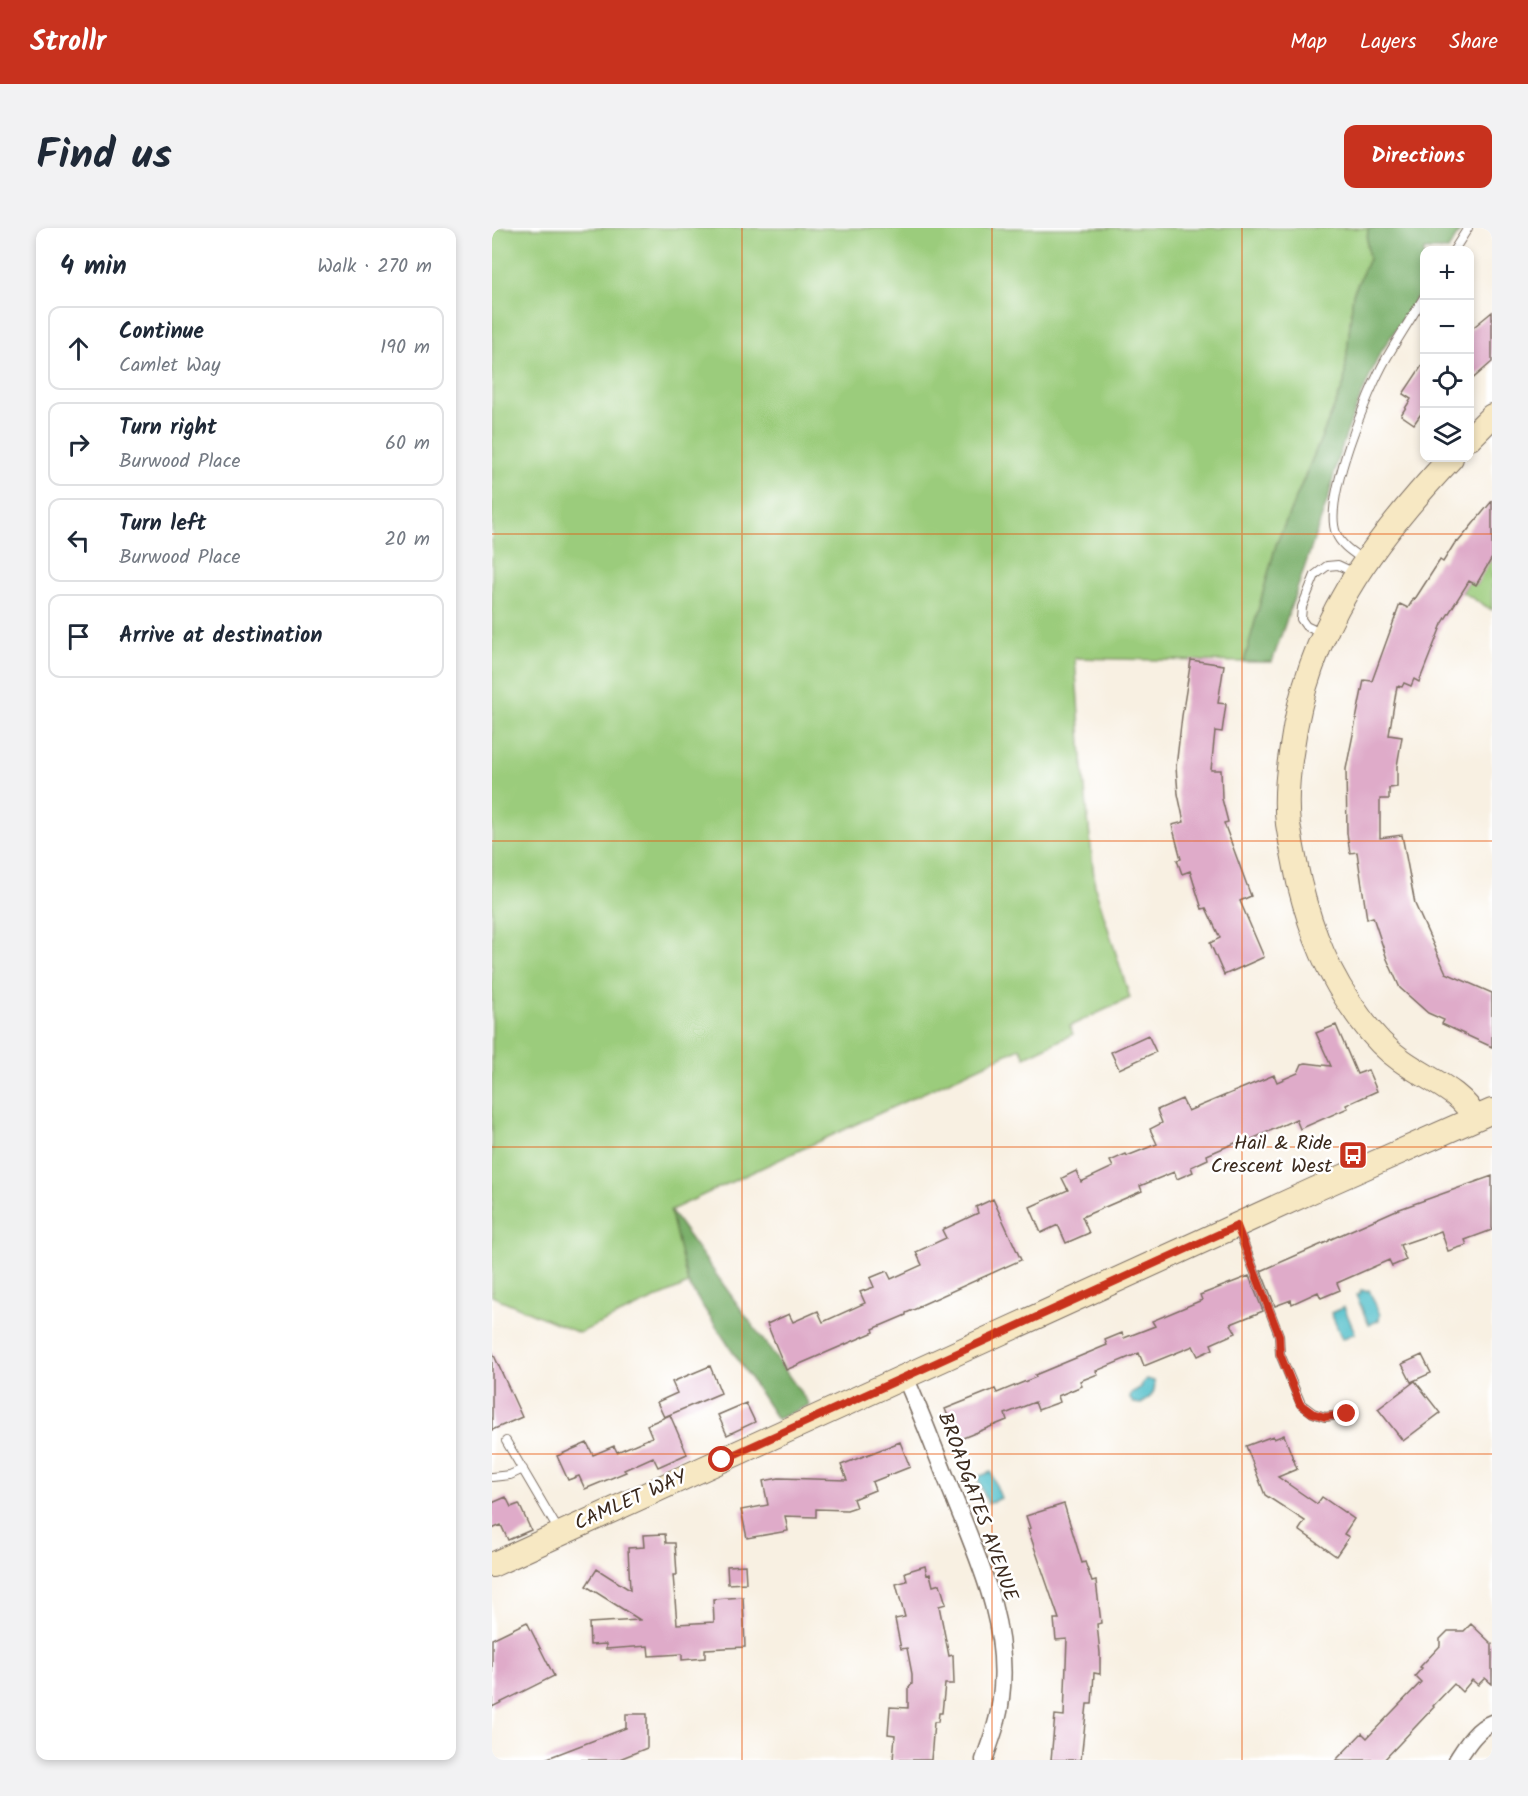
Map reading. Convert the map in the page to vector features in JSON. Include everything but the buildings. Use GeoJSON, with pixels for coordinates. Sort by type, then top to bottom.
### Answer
{"type":"FeatureCollection","features":[{"type":"Feature","properties":{"kind":"street"},"geometry":{"type":"LineString","coordinates":[[1474,434],[1492,416]]}},
{"type":"Feature","properties":{"kind":"street"},"geometry":{"type":"LineString","coordinates":[[1447,462],[1382,537],[1361,567],[1335,611],[1314,655],[1295,723],[1288,789],[1288,823],[1294,861],[1305,905],[1324,959],[1343,994],[1377,1039],[1399,1059],[1467,1104],[1471,1110],[1483,1115]]}},
{"type":"Feature","properties":{"kind":"street","name":"CAMLET WAY"},"geometry":{"type":"LineString","coordinates":[[492,1565],[1483,1115]]}},
{"type":"Feature","properties":{"kind":"street","name":"BROADGATES AVENUE"},"geometry":{"type":"LineString","coordinates":[[905,1377],[989,1588],[1000,1636],[1003,1667],[1002,1698],[996,1727],[984,1760]]}},
{"type":"Feature","properties":{"kind":"street"},"geometry":{"type":"LineString","coordinates":[[1456,1760],[1474,1736],[1487,1724],[1492,1723]]}},
{"type":"Feature","properties":{"kind":"lane"},"geometry":{"type":"LineString","coordinates":[[1457,246],[1468,228]]}},
{"type":"Feature","properties":{"kind":"lane"},"geometry":{"type":"LineString","coordinates":[[1361,567],[1336,532],[1334,501],[1353,431],[1385,360],[1423,300]]}},
{"type":"Feature","properties":{"kind":"lane"},"geometry":{"type":"LineString","coordinates":[[1324,634],[1306,626],[1301,619],[1302,607],[1315,575],[1327,566],[1361,567]]}},
{"type":"Feature","properties":{"kind":"lane"},"geometry":{"type":"LineString","coordinates":[[1237,1226],[1279,1335],[1280,1354],[1300,1404],[1312,1413],[1325,1417],[1347,1414]]}},
{"type":"Feature","properties":{"kind":"lane"},"geometry":{"type":"LineString","coordinates":[[506,1441],[561,1533]]}},
{"type":"Feature","properties":{"kind":"lane"},"geometry":{"type":"LineString","coordinates":[[492,1477],[523,1469]]}},
{"type":"Feature","properties":{"kind":"green space"},"geometry":{"type":"Polygon","coordinates":[[[492,228],[1368,228],[1369,259],[1353,294],[1344,384],[1276,545],[1244,662],[1075,658],[1095,887],[1130,998],[1070,1026],[1073,1034],[1025,1057],[1020,1048],[671,1210],[688,1284],[579,1333],[492,1296],[492,228]]]}},
{"type":"Feature","properties":{"kind":"green space"},"geometry":{"type":"Polygon","coordinates":[[[1368,228],[1462,228],[1451,246],[1420,246],[1420,292],[1379,355],[1352,418],[1337,461],[1329,496],[1272,662],[1244,662],[1276,545],[1344,384],[1353,294],[1369,259],[1368,228]]]}},
{"type":"Feature","properties":{"kind":"green space"},"geometry":{"type":"Polygon","coordinates":[[[1492,559],[1492,610],[1462,592],[1469,581],[1476,585],[1487,563],[1492,559]]]}},
{"type":"Feature","properties":{"kind":"green space"},"geometry":{"type":"Polygon","coordinates":[[[670,1210],[809,1405],[777,1419],[688,1284],[670,1210]]]}},
{"type":"Feature","properties":{"kind":"water"},"geometry":{"type":"Polygon","coordinates":[[[1361,1290],[1369,1290],[1380,1315],[1379,1320],[1369,1325],[1356,1295],[1360,1294],[1361,1290]]]}},
{"type":"Feature","properties":{"kind":"water"},"geometry":{"type":"Polygon","coordinates":[[[1344,1307],[1355,1333],[1342,1339],[1331,1313],[1344,1307]]]}},
{"type":"Feature","properties":{"kind":"water"},"geometry":{"type":"Polygon","coordinates":[[[1147,1379],[1154,1381],[1152,1395],[1141,1404],[1133,1403],[1130,1398],[1131,1393],[1140,1388],[1147,1379]]]}},
{"type":"Feature","properties":{"kind":"water"},"geometry":{"type":"Polygon","coordinates":[[[991,1472],[1001,1498],[988,1504],[977,1477],[991,1472]]]}},
{"type":"Feature","properties":{"kind":"place","name":"Hail & Ride Crescent West"},"geometry":{"type":"Point","coordinates":[1353,1155]}},
{"type":"Feature","properties":{"kind":"route"},"geometry":{"type":"LineString","coordinates":[[722,1460],[1237,1226],[1279,1335],[1280,1354],[1300,1404],[1312,1413],[1325,1417],[1347,1414]]}}]}
